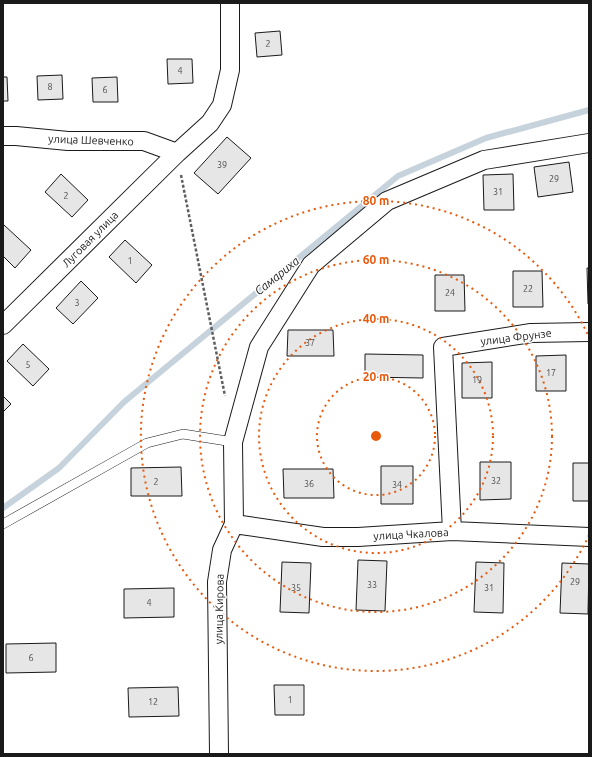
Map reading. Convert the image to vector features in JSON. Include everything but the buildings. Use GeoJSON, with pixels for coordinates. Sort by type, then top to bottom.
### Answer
{"type":"FeatureCollection","features":[{"type":"Feature","properties":{"kind":"street"},"geometry":{"type":"LineString","coordinates":[[177,153],[210,124],[222,105],[230,70],[230,3]]}},
{"type":"Feature","properties":{"kind":"street","name":"улица Шевченко"},"geometry":{"type":"LineString","coordinates":[[3,136],[68,141],[144,141],[177,153]]}},
{"type":"Feature","properties":{"kind":"street","name":"улица Кирова"},"geometry":{"type":"LineString","coordinates":[[219,754],[217,582],[222,550],[234,524],[233,442],[259,347],[311,265],[387,201],[484,160],[589,143]]}},
{"type":"Feature","properties":{"kind":"street","name":"Луговая улица"},"geometry":{"type":"LineString","coordinates":[[3,325],[177,153]]}},
{"type":"Feature","properties":{"kind":"street","name":"улица Фрунзе"},"geometry":{"type":"LineString","coordinates":[[452,531],[443,347],[531,333],[589,332]]}},
{"type":"Feature","properties":{"kind":"street","name":"улица Чкалова"},"geometry":{"type":"LineString","coordinates":[[234,524],[323,537],[358,537],[452,531],[589,537]]}},
{"type":"Feature","properties":{"kind":"lane"},"geometry":{"type":"LineString","coordinates":[[3,524],[147,443],[183,434],[233,442]]}},
{"type":"Feature","properties":{"kind":"path"},"geometry":{"type":"LineString","coordinates":[[177,153],[216,345],[225,398]]}},
{"type":"Feature","properties":{"kind":"waterway","name":"Самариха"},"geometry":{"type":"LineString","coordinates":[[3,508],[59,468],[124,402],[398,176],[486,138],[589,110]]}}]}
